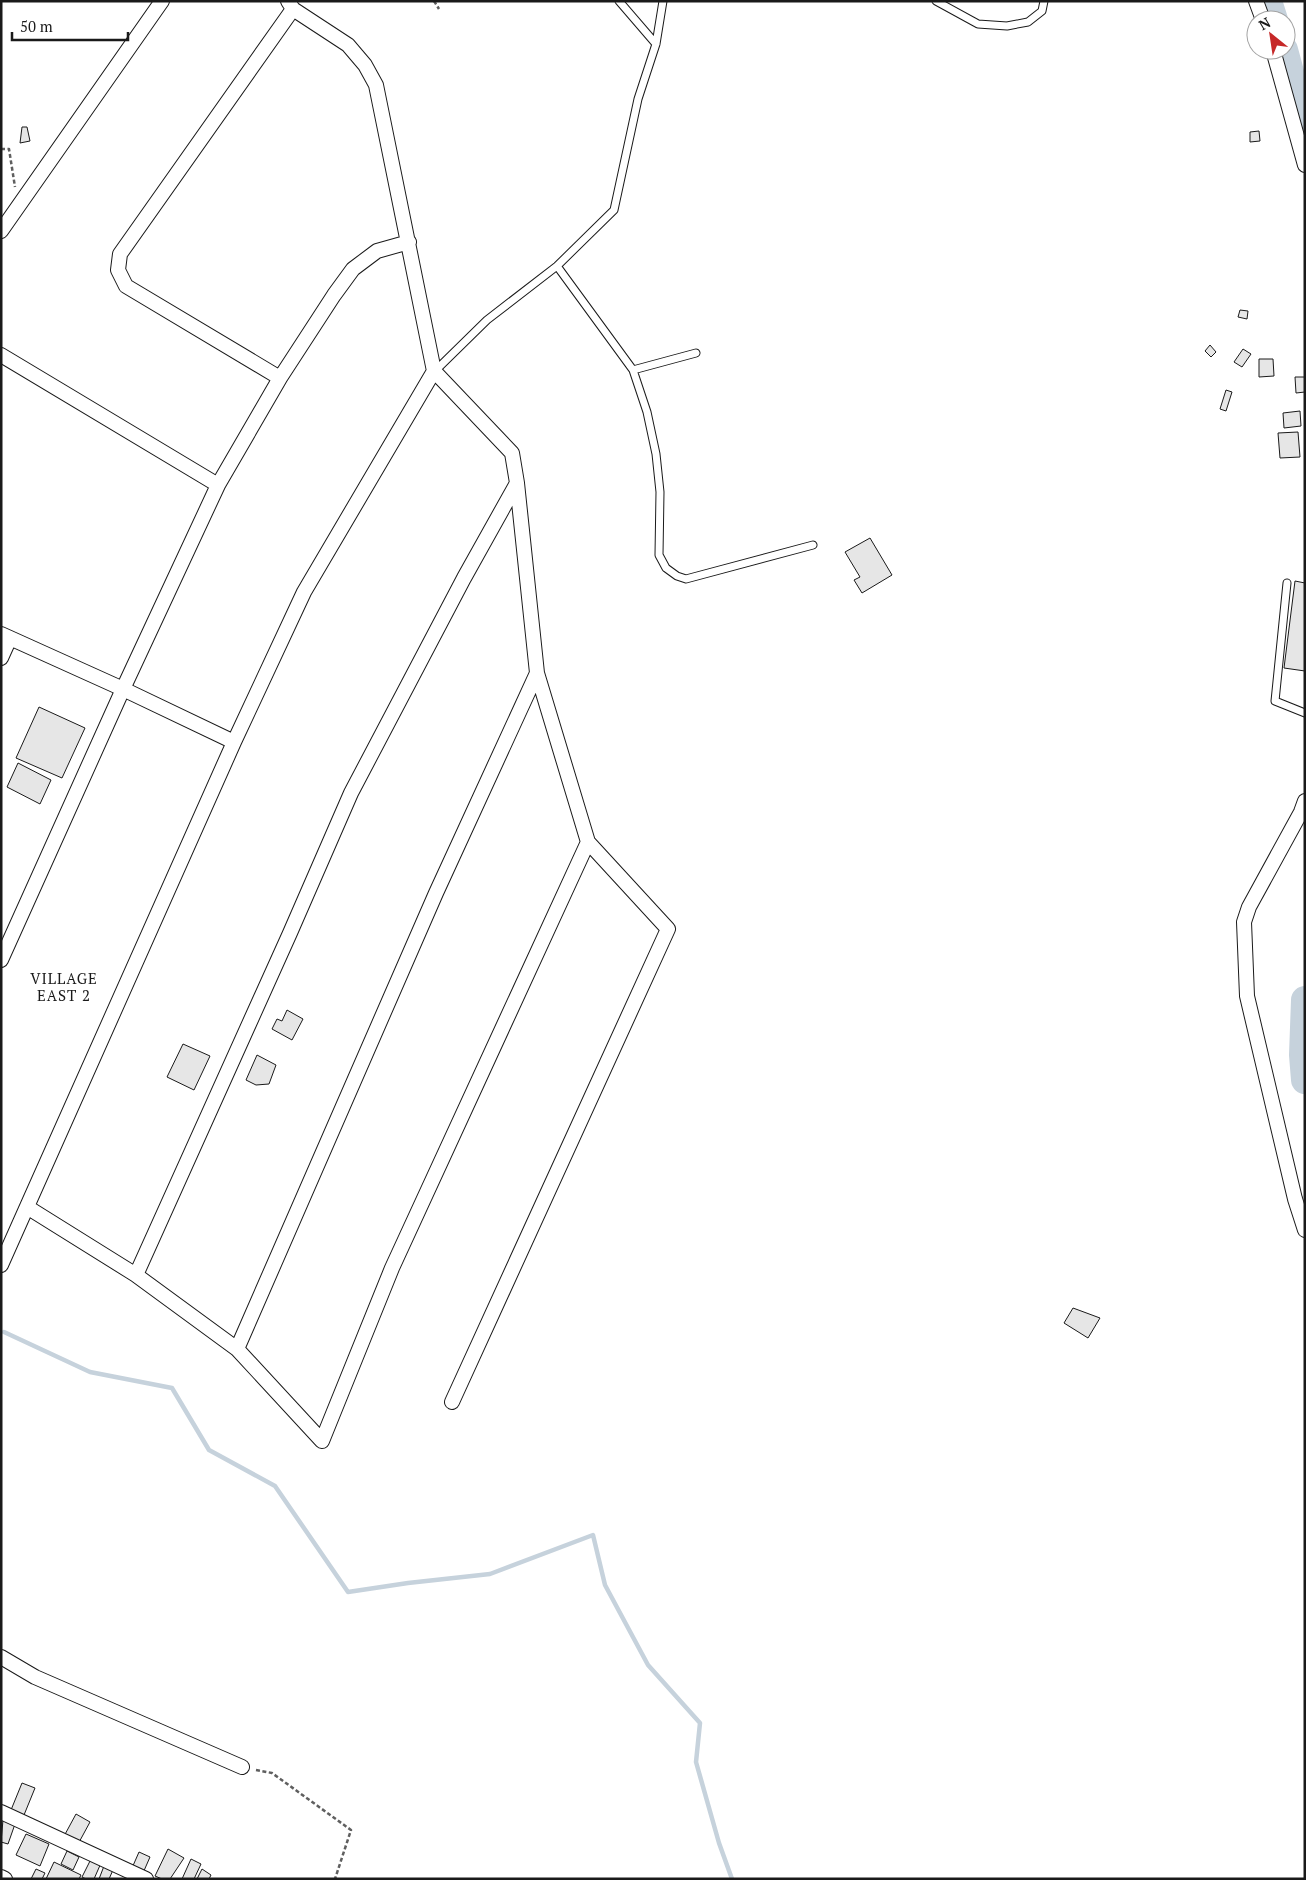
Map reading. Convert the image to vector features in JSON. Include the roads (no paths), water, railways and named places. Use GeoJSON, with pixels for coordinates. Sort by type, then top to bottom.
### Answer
{"type":"FeatureCollection","features":[{"type":"Feature","properties":{"kind":"street"},"geometry":{"type":"LineString","coordinates":[[1,231],[162,1]]}},
{"type":"Feature","properties":{"kind":"street"},"geometry":{"type":"LineString","coordinates":[[280,378],[126,286],[118,270],[120,254],[291,5],[348,45],[365,65],[376,85],[434,371],[512,453],[517,483],[537,674],[588,842],[668,929],[452,1402]]}},
{"type":"Feature","properties":{"kind":"street"},"geometry":{"type":"LineString","coordinates":[[1276,60],[1305,165]]}},
{"type":"Feature","properties":{"kind":"street"},"geometry":{"type":"LineString","coordinates":[[1,960],[123,688],[218,485],[280,378],[334,295],[353,270],[377,251],[408,242]]}},
{"type":"Feature","properties":{"kind":"street"},"geometry":{"type":"LineString","coordinates":[[1,355],[218,485]]}},
{"type":"Feature","properties":{"kind":"street"},"geometry":{"type":"LineString","coordinates":[[3,1259],[234,742],[304,592],[434,371]]}},
{"type":"Feature","properties":{"kind":"street"},"geometry":{"type":"LineString","coordinates":[[136,1276],[351,793],[464,578],[517,483]]}},
{"type":"Feature","properties":{"kind":"street"},"geometry":{"type":"LineString","coordinates":[[1,658],[6,636],[123,688],[234,742]]}},
{"type":"Feature","properties":{"kind":"street"},"geometry":{"type":"LineString","coordinates":[[236,1349],[436,893],[537,674]]}},
{"type":"Feature","properties":{"kind":"street"},"geometry":{"type":"LineString","coordinates":[[1305,801],[1301,812],[1249,906],[1244,922],[1247,996],[1293,1190],[1305,1230]]}},
{"type":"Feature","properties":{"kind":"street"},"geometry":{"type":"LineString","coordinates":[[27,1207],[136,1276],[236,1349],[322,1441],[392,1268],[588,842]]}},
{"type":"Feature","properties":{"kind":"street"},"geometry":{"type":"LineString","coordinates":[[1,1657],[35,1677],[242,1767]]}},
{"type":"Feature","properties":{"kind":"street"},"geometry":{"type":"LineString","coordinates":[[1,1812],[146,1879]]}},
{"type":"Feature","properties":{"kind":"lane"},"geometry":{"type":"LineString","coordinates":[[619,1],[656,44]]}},
{"type":"Feature","properties":{"kind":"lane"},"geometry":{"type":"LineString","coordinates":[[434,371],[487,320],[557,266],[614,210],[638,99],[656,44],[663,1]]}},
{"type":"Feature","properties":{"kind":"lane"},"geometry":{"type":"LineString","coordinates":[[936,1],[978,24],[1007,26],[1028,22],[1042,11],[1044,1]]}},
{"type":"Feature","properties":{"kind":"lane"},"geometry":{"type":"LineString","coordinates":[[557,266],[633,370],[647,412],[656,454],[660,492],[658,555],[666,568],[677,576],[686,579],[814,545]]}},
{"type":"Feature","properties":{"kind":"lane"},"geometry":{"type":"LineString","coordinates":[[633,370],[696,353]]}},
{"type":"Feature","properties":{"kind":"lane"},"geometry":{"type":"LineString","coordinates":[[1287,583],[1275,701],[1305,713]]}},
{"type":"Feature","properties":{"kind":"waterway"},"geometry":{"type":"LineString","coordinates":[[1268,1],[1271,10]]}},
{"type":"Feature","properties":{"kind":"waterway"},"geometry":{"type":"LineString","coordinates":[[1287,60],[1305,127]]}},
{"type":"Feature","properties":{"kind":"waterway"},"geometry":{"type":"LineString","coordinates":[[1305,1000],[1303,1055],[1305,1080]]}},
{"type":"Feature","properties":{"kind":"waterway"},"geometry":{"type":"LineString","coordinates":[[4,1332],[90,1372],[172,1388],[209,1450],[275,1486],[348,1592],[490,1574],[593,1535],[605,1585],[648,1665],[700,1723],[696,1762],[719,1843],[732,1879]]}},
{"type":"Feature","properties":{"kind":"district","name":"VILLAGE EAST 2"},"geometry":{"type":"Point","coordinates":[64,988]}}]}
